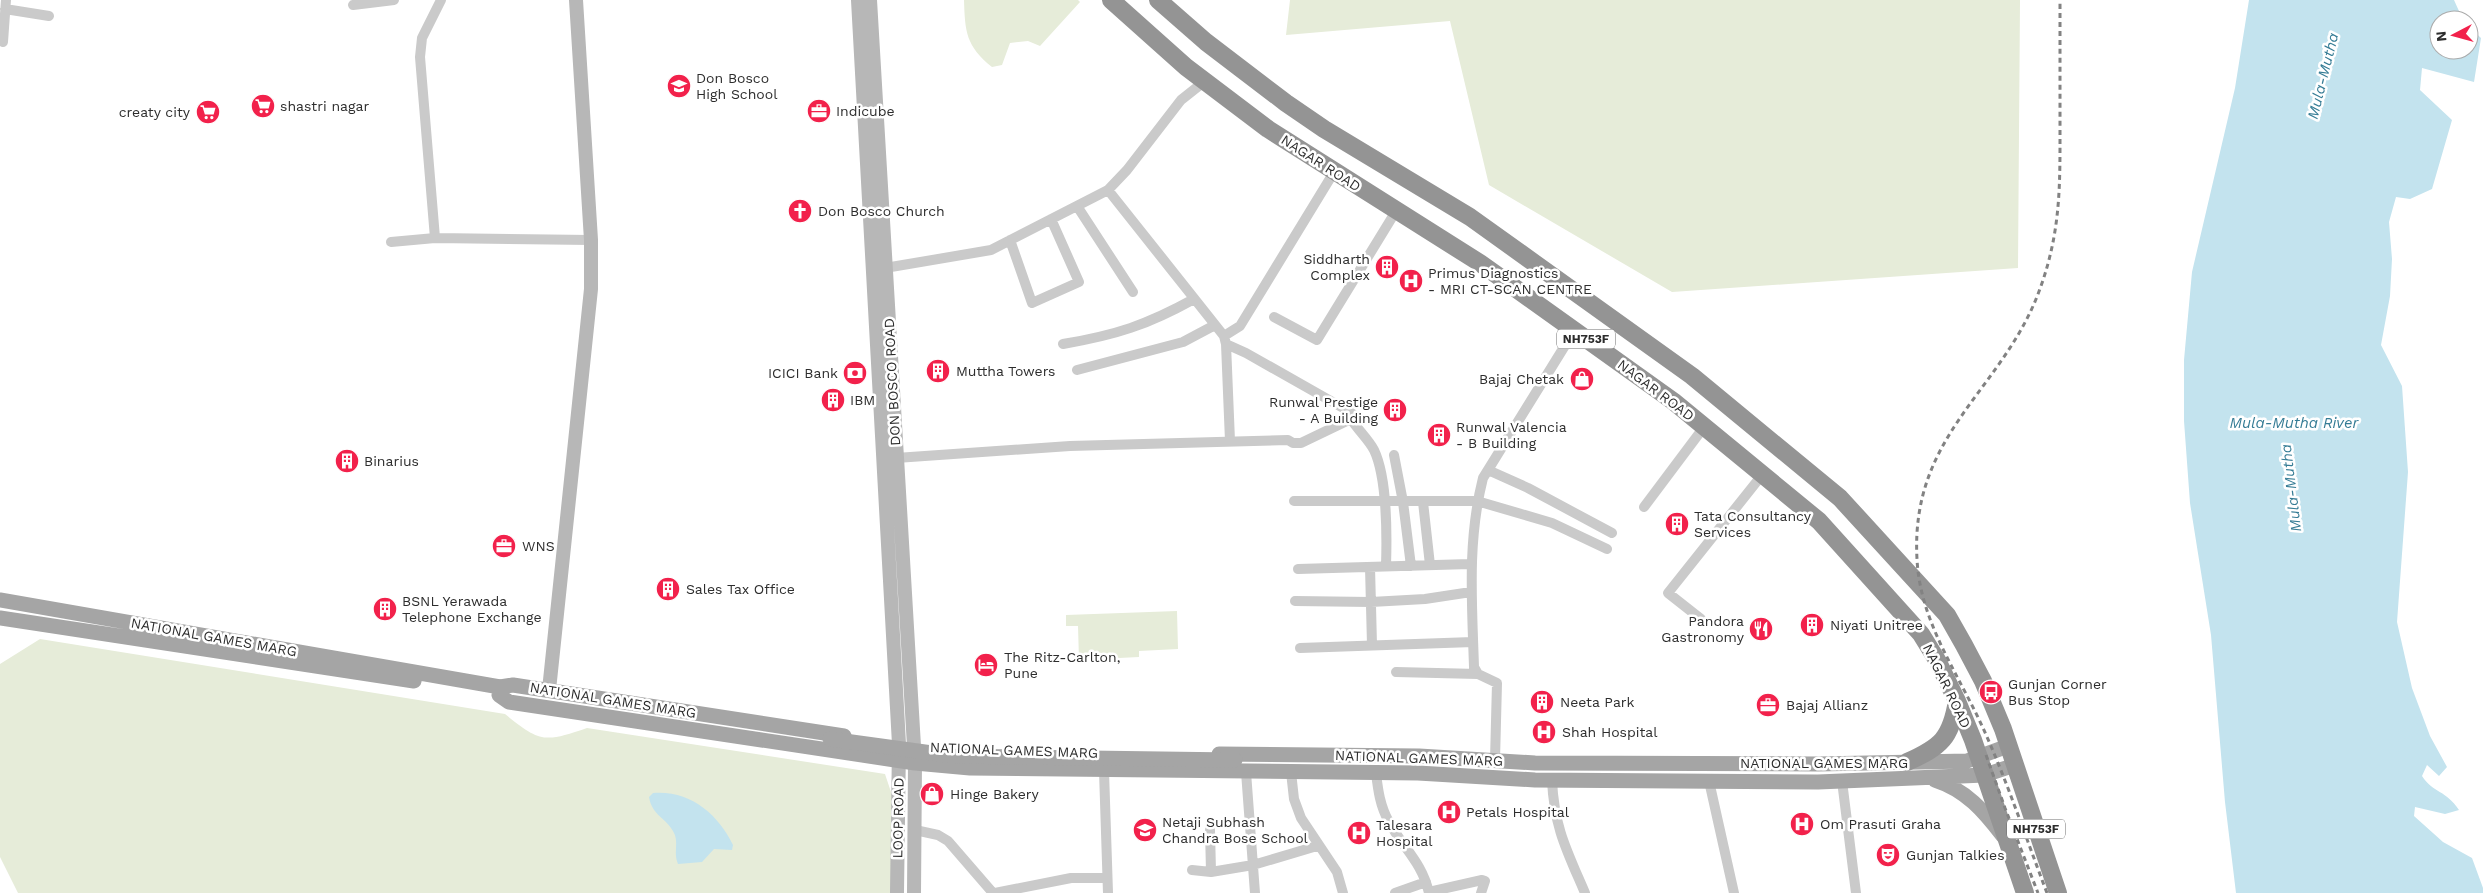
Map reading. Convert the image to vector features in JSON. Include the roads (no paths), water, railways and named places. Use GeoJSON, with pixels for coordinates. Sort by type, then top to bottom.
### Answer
{"type":"FeatureCollection","features":[{"type":"Feature","properties":{"kind":"highway","name":"NAGAR ROAD"},"geometry":{"type":"LineString","coordinates":[[1111,0],[1205,81],[1268,129],[1396,211],[1453,244],[1673,401],[1819,521],[1921,634],[1957,701],[1979,757],[2025,893]]}},
{"type":"Feature","properties":{"kind":"highway","name":"NH753F"},"geometry":{"type":"LineString","coordinates":[[1158,0],[1206,42],[1286,103],[1324,129],[1470,217],[1692,376],[1840,498],[1946,616],[1983,681],[2015,764],[2058,893]]}},
{"type":"Feature","properties":{"kind":"highway"},"geometry":{"type":"LineString","coordinates":[[1907,762],[1929,752],[1944,740],[1954,719],[1957,701]]}},
{"type":"Feature","properties":{"kind":"main road"},"geometry":{"type":"LineString","coordinates":[[549,690],[590,289],[591,240],[576,0]]}},
{"type":"Feature","properties":{"kind":"main road","name":"DON BOSCO ROAD"},"geometry":{"type":"LineString","coordinates":[[858,0],[906,744],[915,763]]}},
{"type":"Feature","properties":{"kind":"main road","name":"DON BOSCO ROAD"},"geometry":{"type":"LineString","coordinates":[[870,0],[896,458],[906,744]]}},
{"type":"Feature","properties":{"kind":"main road","name":"NATIONAL GAMES MARG"},"geometry":{"type":"LineString","coordinates":[[0,600],[500,691],[509,702],[915,763],[960,768],[1104,771],[1238,765],[1290,772],[1376,773],[1552,780],[1842,781],[1932,779],[1985,775],[2015,764]]}},
{"type":"Feature","properties":{"kind":"main road","name":"NATIONAL GAMES MARG"},"geometry":{"type":"LineString","coordinates":[[0,618],[500,691],[514,685],[906,744],[960,750],[1418,756],[1593,763],[1818,764],[1967,761],[2008,746]]}},
{"type":"Feature","properties":{"kind":"main road"},"geometry":{"type":"LineString","coordinates":[[500,691],[829,742],[954,756],[1479,770],[1494,778]]}},
{"type":"Feature","properties":{"kind":"main road","name":"LOOP ROAD"},"geometry":{"type":"LineString","coordinates":[[897,893],[898,760],[906,744]]}},
{"type":"Feature","properties":{"kind":"main road"},"geometry":{"type":"LineString","coordinates":[[960,750],[960,768]]}},
{"type":"Feature","properties":{"kind":"main road"},"geometry":{"type":"LineString","coordinates":[[1238,765],[1479,765],[1495,760]]}},
{"type":"Feature","properties":{"kind":"main road","name":"LOOP ROAD"},"geometry":{"type":"LineString","coordinates":[[914,893],[915,763]]}},
{"type":"Feature","properties":{"kind":"main road"},"geometry":{"type":"LineString","coordinates":[[1932,779],[1953,787],[1979,806],[2008,843]]}},
{"type":"Feature","properties":{"kind":"street"},"geometry":{"type":"LineString","coordinates":[[353,5],[394,0]]}},
{"type":"Feature","properties":{"kind":"street"},"geometry":{"type":"LineString","coordinates":[[435,238],[420,57],[422,38],[441,0]]}},
{"type":"Feature","properties":{"kind":"street"},"geometry":{"type":"LineString","coordinates":[[4,42],[6,5],[49,16]]}},
{"type":"Feature","properties":{"kind":"street"},"geometry":{"type":"LineString","coordinates":[[885,268],[982,252],[1010,240],[1108,190],[1127,170],[1181,100],[1205,81]]}},
{"type":"Feature","properties":{"kind":"street"},"geometry":{"type":"LineString","coordinates":[[1230,441],[1225,340],[1240,326],[1334,172]]}},
{"type":"Feature","properties":{"kind":"street"},"geometry":{"type":"LineString","coordinates":[[1108,190],[1225,340],[1352,413],[1351,419],[1373,448],[1377,458],[1387,531],[1386,566]]}},
{"type":"Feature","properties":{"kind":"street"},"geometry":{"type":"LineString","coordinates":[[1077,206],[1133,292]]}},
{"type":"Feature","properties":{"kind":"street"},"geometry":{"type":"LineString","coordinates":[[1274,317],[1317,340],[1396,211]]}},
{"type":"Feature","properties":{"kind":"street"},"geometry":{"type":"LineString","coordinates":[[1010,240],[1032,303],[1079,282],[1051,219]]}},
{"type":"Feature","properties":{"kind":"street"},"geometry":{"type":"LineString","coordinates":[[390,242],[435,238],[591,240]]}},
{"type":"Feature","properties":{"kind":"street"},"geometry":{"type":"LineString","coordinates":[[1063,344],[1124,332],[1159,319],[1194,299]]}},
{"type":"Feature","properties":{"kind":"street"},"geometry":{"type":"LineString","coordinates":[[1076,370],[1183,342],[1215,325]]}},
{"type":"Feature","properties":{"kind":"street"},"geometry":{"type":"LineString","coordinates":[[1478,674],[1474,667],[1470,564],[1477,501],[1483,478],[1574,331]]}},
{"type":"Feature","properties":{"kind":"street"},"geometry":{"type":"LineString","coordinates":[[896,458],[1070,446],[1288,440],[1293,443],[1301,443],[1351,419]]}},
{"type":"Feature","properties":{"kind":"street"},"geometry":{"type":"LineString","coordinates":[[1644,507],[1704,427]]}},
{"type":"Feature","properties":{"kind":"street"},"geometry":{"type":"LineString","coordinates":[[1394,455],[1403,502],[1411,566]]}},
{"type":"Feature","properties":{"kind":"street"},"geometry":{"type":"LineString","coordinates":[[1488,470],[1528,488],[1612,533]]}},
{"type":"Feature","properties":{"kind":"street"},"geometry":{"type":"LineString","coordinates":[[1701,619],[1668,593],[1762,476]]}},
{"type":"Feature","properties":{"kind":"street"},"geometry":{"type":"LineString","coordinates":[[1294,502],[1477,501],[1552,523],[1607,549]]}},
{"type":"Feature","properties":{"kind":"street"},"geometry":{"type":"LineString","coordinates":[[1423,502],[1430,565]]}},
{"type":"Feature","properties":{"kind":"street"},"geometry":{"type":"LineString","coordinates":[[1298,569],[1470,564]]}},
{"type":"Feature","properties":{"kind":"street"},"geometry":{"type":"LineString","coordinates":[[1370,567],[1372,645]]}},
{"type":"Feature","properties":{"kind":"street"},"geometry":{"type":"LineString","coordinates":[[1295,601],[1371,602],[1425,599],[1471,592]]}},
{"type":"Feature","properties":{"kind":"street"},"geometry":{"type":"LineString","coordinates":[[1300,648],[1473,642]]}},
{"type":"Feature","properties":{"kind":"street"},"geometry":{"type":"LineString","coordinates":[[1396,672],[1478,674],[1497,683],[1495,760]]}},
{"type":"Feature","properties":{"kind":"street"},"geometry":{"type":"LineString","coordinates":[[1238,765],[1253,865],[1254,893]]}},
{"type":"Feature","properties":{"kind":"street"},"geometry":{"type":"LineString","coordinates":[[1104,771],[1108,893]]}},
{"type":"Feature","properties":{"kind":"street"},"geometry":{"type":"LineString","coordinates":[[1290,772],[1298,812],[1317,846],[1337,872],[1343,893]]}},
{"type":"Feature","properties":{"kind":"street"},"geometry":{"type":"LineString","coordinates":[[1376,773],[1379,797],[1388,820],[1420,867],[1429,893],[1482,880],[1485,881],[1485,886],[1481,893]]}},
{"type":"Feature","properties":{"kind":"street"},"geometry":{"type":"LineString","coordinates":[[1552,780],[1553,809],[1560,835],[1585,893]]}},
{"type":"Feature","properties":{"kind":"street"},"geometry":{"type":"LineString","coordinates":[[1709,781],[1734,893]]}},
{"type":"Feature","properties":{"kind":"street"},"geometry":{"type":"LineString","coordinates":[[1842,781],[1856,893]]}},
{"type":"Feature","properties":{"kind":"street"},"geometry":{"type":"LineString","coordinates":[[915,830],[938,835],[948,841],[994,893],[1070,878],[1107,878]]}},
{"type":"Feature","properties":{"kind":"street"},"geometry":{"type":"LineString","coordinates":[[1210,830],[1211,872]]}},
{"type":"Feature","properties":{"kind":"street"},"geometry":{"type":"LineString","coordinates":[[1192,870],[1211,872],[1253,865],[1317,846]]}},
{"type":"Feature","properties":{"kind":"street"},"geometry":{"type":"LineString","coordinates":[[1396,893],[1426,882]]}},
{"type":"Feature","properties":{"kind":"water","name":"Mula-Mutha River"},"geometry":{"type":"Polygon","coordinates":[[[2249,0],[2454,0],[2458,10],[2429,10],[2429,60],[2478,60],[2474,82],[2422,68],[2420,90],[2452,120],[2432,189],[2410,199],[2396,197],[2389,222],[2392,259],[2390,296],[2381,345],[2402,386],[2408,472],[2397,622],[2412,688],[2430,736],[2447,767],[2439,776],[2427,765],[2422,776],[2426,782],[2454,803],[2459,810],[2445,814],[2415,807],[2414,816],[2443,842],[2472,858],[2483,893],[2236,893],[2225,802],[2211,635],[2190,503],[2184,421],[2184,360],[2192,272],[2235,88],[2249,0]]]}},
{"type":"Feature","properties":{"kind":"water"},"geometry":{"type":"Polygon","coordinates":[[[653,793],[679,796],[701,806],[711,814],[727,834],[733,845],[732,850],[714,849],[702,862],[678,864],[674,833],[653,809],[649,797],[653,793]]]}},
{"type":"Feature","properties":{"kind":"railway"},"geometry":{"type":"LineString","coordinates":[[2047,893],[1992,748],[1933,626],[1925,604],[1917,559],[1919,515],[1928,477],[1944,444],[2005,355],[2025,322],[2048,265],[2056,226],[2059,187],[2060,0]]}},
{"type":"Feature","properties":{"kind":"railway"},"geometry":{"type":"LineString","coordinates":[[1986,755],[2038,893]]}},
{"type":"Feature","properties":{"kind":"place","name":"Don Bosco High School"},"geometry":{"type":"Point","coordinates":[679,86]}},
{"type":"Feature","properties":{"kind":"place","name":"shastri nagar"},"geometry":{"type":"Point","coordinates":[263,106]}},
{"type":"Feature","properties":{"kind":"place","name":"Indicube"},"geometry":{"type":"Point","coordinates":[819,111]}},
{"type":"Feature","properties":{"kind":"place","name":"creaty city"},"geometry":{"type":"Point","coordinates":[208,112]}},
{"type":"Feature","properties":{"kind":"place","name":"Don Bosco Church"},"geometry":{"type":"Point","coordinates":[800,211]}},
{"type":"Feature","properties":{"kind":"place","name":"Siddharth Complex"},"geometry":{"type":"Point","coordinates":[1387,267]}},
{"type":"Feature","properties":{"kind":"place","name":"Primus Diagnostics - MRI CT-SCAN CENTRE"},"geometry":{"type":"Point","coordinates":[1411,281]}},
{"type":"Feature","properties":{"kind":"place","name":"Muttha Towers"},"geometry":{"type":"Point","coordinates":[938,371]}},
{"type":"Feature","properties":{"kind":"place","name":"ICICI Bank"},"geometry":{"type":"Point","coordinates":[855,373]}},
{"type":"Feature","properties":{"kind":"place","name":"Bajaj Chetak"},"geometry":{"type":"Point","coordinates":[1582,379]}},
{"type":"Feature","properties":{"kind":"place","name":"IBM"},"geometry":{"type":"Point","coordinates":[833,400]}},
{"type":"Feature","properties":{"kind":"place","name":"Runwal Prestige - A Building"},"geometry":{"type":"Point","coordinates":[1395,410]}},
{"type":"Feature","properties":{"kind":"place","name":"Runwal Valencia - B Building"},"geometry":{"type":"Point","coordinates":[1439,435]}},
{"type":"Feature","properties":{"kind":"place","name":"Binarius"},"geometry":{"type":"Point","coordinates":[347,461]}},
{"type":"Feature","properties":{"kind":"place","name":"Tata Consultancy Services"},"geometry":{"type":"Point","coordinates":[1677,524]}},
{"type":"Feature","properties":{"kind":"place","name":"WNS"},"geometry":{"type":"Point","coordinates":[504,546]}},
{"type":"Feature","properties":{"kind":"place","name":"Sales Tax Office"},"geometry":{"type":"Point","coordinates":[668,589]}},
{"type":"Feature","properties":{"kind":"place","name":"BSNL Yerawada Telephone Exchange"},"geometry":{"type":"Point","coordinates":[385,609]}},
{"type":"Feature","properties":{"kind":"place","name":"Niyati Unitree"},"geometry":{"type":"Point","coordinates":[1812,625]}},
{"type":"Feature","properties":{"kind":"place","name":"Pandora Gastronomy"},"geometry":{"type":"Point","coordinates":[1761,629]}},
{"type":"Feature","properties":{"kind":"place","name":"The Ritz-Carlton, Pune"},"geometry":{"type":"Point","coordinates":[986,665]}},
{"type":"Feature","properties":{"kind":"place","name":"Gunjan Corner Bus Stop"},"geometry":{"type":"Point","coordinates":[1991,692]}},
{"type":"Feature","properties":{"kind":"place","name":"Neeta Park"},"geometry":{"type":"Point","coordinates":[1542,702]}},
{"type":"Feature","properties":{"kind":"place","name":"Bajaj Allianz"},"geometry":{"type":"Point","coordinates":[1768,705]}},
{"type":"Feature","properties":{"kind":"place","name":"Shah Hospital"},"geometry":{"type":"Point","coordinates":[1544,732]}},
{"type":"Feature","properties":{"kind":"place","name":"Hinge Bakery"},"geometry":{"type":"Point","coordinates":[932,794]}},
{"type":"Feature","properties":{"kind":"place","name":"Petals Hospital"},"geometry":{"type":"Point","coordinates":[1449,812]}},
{"type":"Feature","properties":{"kind":"place","name":"Om Prasuti Graha"},"geometry":{"type":"Point","coordinates":[1802,824]}},
{"type":"Feature","properties":{"kind":"place","name":"Netaji Subhash Chandra Bose School"},"geometry":{"type":"Point","coordinates":[1145,830]}},
{"type":"Feature","properties":{"kind":"place","name":"Talesara Hospital"},"geometry":{"type":"Point","coordinates":[1359,833]}},
{"type":"Feature","properties":{"kind":"place","name":"Gunjan Talkies"},"geometry":{"type":"Point","coordinates":[1888,855]}},
{"type":"Feature","properties":{"kind":"water label","name":"Mula-Mutha"},"geometry":{"type":"Point","coordinates":[2323,76]}},
{"type":"Feature","properties":{"kind":"water label","name":"Mula-Mutha"},"geometry":{"type":"Point","coordinates":[2291,488]}}]}
